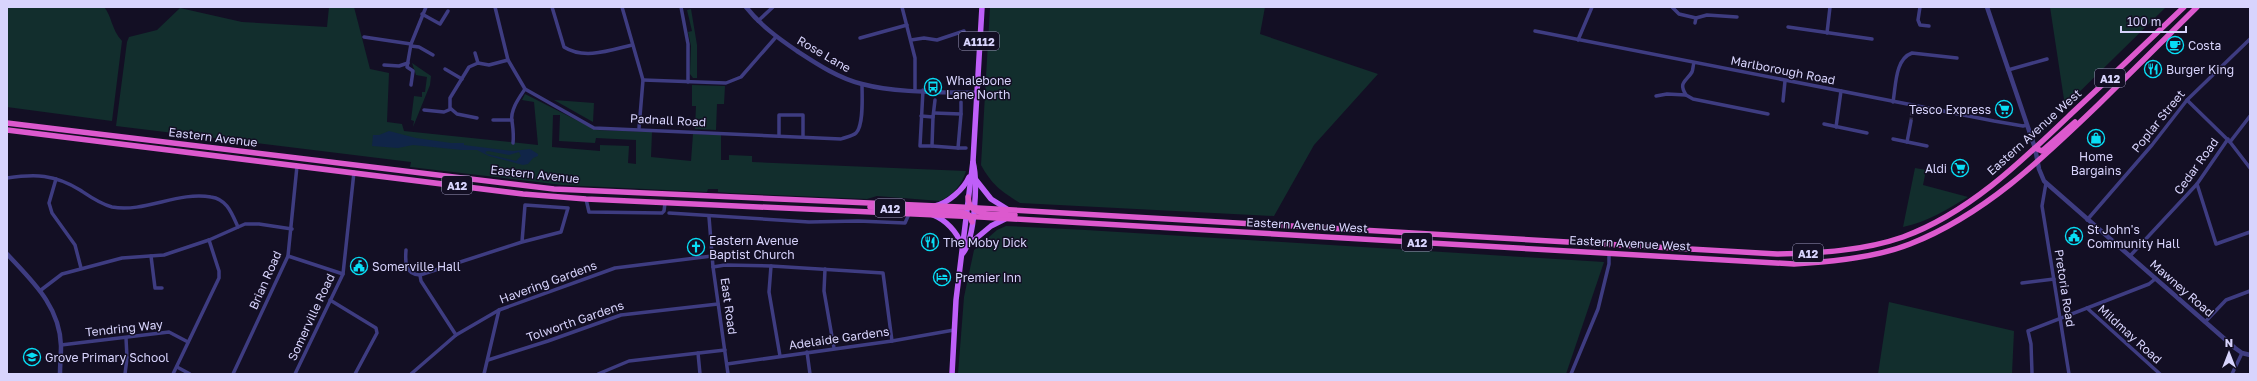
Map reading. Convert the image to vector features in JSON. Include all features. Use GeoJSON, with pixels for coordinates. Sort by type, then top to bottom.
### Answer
{"type":"FeatureCollection","features":[{"type":"Feature","properties":{"kind":"highway","name":"Eastern Avenue West"},"geometry":{"type":"LineString","coordinates":[[970,213],[984,208],[1777,254],[1814,253],[1871,246],[1902,237],[1930,226],[1984,191],[2035,148],[2184,7]]}},
{"type":"Feature","properties":{"kind":"highway","name":"Eastern Avenue West"},"geometry":{"type":"LineString","coordinates":[[970,213],[1008,218],[1074,223],[1609,255],[1794,264],[1816,263],[1879,253],[1909,245],[1933,234],[1993,198],[2037,164],[2197,7]]}},
{"type":"Feature","properties":{"kind":"highway"},"geometry":{"type":"LineString","coordinates":[[2035,148],[2042,151],[2073,124],[2081,121]]}},
{"type":"Feature","properties":{"kind":"highway","name":"Eastern Avenue"},"geometry":{"type":"LineString","coordinates":[[7,123],[554,189],[933,206],[970,213]]}},
{"type":"Feature","properties":{"kind":"highway","name":"Eastern Avenue"},"geometry":{"type":"LineString","coordinates":[[7,130],[522,194],[586,199],[929,215],[957,216],[970,213]]}},
{"type":"Feature","properties":{"kind":"highway","name":"A12"},"geometry":{"type":"LineString","coordinates":[[814,200],[837,205],[970,213],[1074,223]]}},
{"type":"Feature","properties":{"kind":"main road","name":"A1112"},"geometry":{"type":"LineString","coordinates":[[952,374],[956,300],[970,213],[982,7]]}},
{"type":"Feature","properties":{"kind":"main road","name":"A1112"},"geometry":{"type":"LineString","coordinates":[[970,213],[968,197],[973,174]]}},
{"type":"Feature","properties":{"kind":"main road","name":"A1112"},"geometry":{"type":"LineString","coordinates":[[933,206],[950,199],[973,174]]}},
{"type":"Feature","properties":{"kind":"main road"},"geometry":{"type":"LineString","coordinates":[[973,174],[977,184],[991,199],[1002,207],[1015,210]]}},
{"type":"Feature","properties":{"kind":"main road"},"geometry":{"type":"LineString","coordinates":[[929,215],[942,220],[953,230],[964,246]]}},
{"type":"Feature","properties":{"kind":"main road","name":"A1112"},"geometry":{"type":"LineString","coordinates":[[964,246],[991,226],[1008,218]]}},
{"type":"Feature","properties":{"kind":"street"},"geometry":{"type":"LineString","coordinates":[[411,85],[413,71],[407,67],[411,45],[426,7]]}},
{"type":"Feature","properties":{"kind":"street"},"geometry":{"type":"LineString","coordinates":[[495,7],[508,60],[525,89],[516,102],[512,120],[515,129],[513,143]]}},
{"type":"Feature","properties":{"kind":"street"},"geometry":{"type":"LineString","coordinates":[[552,7],[564,47],[571,52],[587,54],[632,45]]}},
{"type":"Feature","properties":{"kind":"street"},"geometry":{"type":"LineString","coordinates":[[622,7],[643,80],[639,128]]}},
{"type":"Feature","properties":{"kind":"street"},"geometry":{"type":"LineString","coordinates":[[682,7],[688,44],[688,82]]}},
{"type":"Feature","properties":{"kind":"street","name":"Rose Lane"},"geometry":{"type":"LineString","coordinates":[[746,7],[758,21],[776,37],[834,73],[862,84],[915,90],[977,93]]}},
{"type":"Feature","properties":{"kind":"street"},"geometry":{"type":"LineString","coordinates":[[758,21],[773,7]]}},
{"type":"Feature","properties":{"kind":"street"},"geometry":{"type":"LineString","coordinates":[[902,7],[916,58],[915,90]]}},
{"type":"Feature","properties":{"kind":"street"},"geometry":{"type":"LineString","coordinates":[[1578,40],[1592,7]]}},
{"type":"Feature","properties":{"kind":"street"},"geometry":{"type":"LineString","coordinates":[[1672,7],[1679,14],[1696,18],[1711,14],[1737,17]]}},
{"type":"Feature","properties":{"kind":"street"},"geometry":{"type":"LineString","coordinates":[[1827,33],[1830,7]]}},
{"type":"Feature","properties":{"kind":"street"},"geometry":{"type":"LineString","coordinates":[[1920,7],[1920,25],[1929,26]]}},
{"type":"Feature","properties":{"kind":"street"},"geometry":{"type":"LineString","coordinates":[[1988,7],[2035,148]]}},
{"type":"Feature","properties":{"kind":"street"},"geometry":{"type":"LineString","coordinates":[[422,14],[440,24],[448,11]]}},
{"type":"Feature","properties":{"kind":"street"},"geometry":{"type":"LineString","coordinates":[[1695,23],[1696,18]]}},
{"type":"Feature","properties":{"kind":"street"},"geometry":{"type":"LineString","coordinates":[[860,38],[907,25]]}},
{"type":"Feature","properties":{"kind":"street"},"geometry":{"type":"LineString","coordinates":[[1788,27],[1872,39]]}},
{"type":"Feature","properties":{"kind":"street"},"geometry":{"type":"LineString","coordinates":[[911,40],[924,38],[937,40],[964,31]]}},
{"type":"Feature","properties":{"kind":"street","name":"Marlborough Road"},"geometry":{"type":"LineString","coordinates":[[1535,31],[1913,106],[2019,126],[2027,125]]}},
{"type":"Feature","properties":{"kind":"street"},"geometry":{"type":"LineString","coordinates":[[364,37],[419,47],[433,55]]}},
{"type":"Feature","properties":{"kind":"street"},"geometry":{"type":"LineString","coordinates":[[643,80],[726,83],[742,77],[776,37]]}},
{"type":"Feature","properties":{"kind":"street","name":"Poplar Street"},"geometry":{"type":"LineString","coordinates":[[2087,220],[2152,145],[2187,100],[2250,39]]}},
{"type":"Feature","properties":{"kind":"street"},"geometry":{"type":"LineString","coordinates":[[475,53],[478,63]]}},
{"type":"Feature","properties":{"kind":"street"},"geometry":{"type":"LineString","coordinates":[[1893,102],[1901,61],[1906,55],[1912,53],[1957,58]]}},
{"type":"Feature","properties":{"kind":"street"},"geometry":{"type":"LineString","coordinates":[[2008,70],[2047,59]]}},
{"type":"Feature","properties":{"kind":"street"},"geometry":{"type":"LineString","coordinates":[[478,118],[457,114],[451,109],[450,98],[469,66],[478,63],[489,65],[508,60]]}},
{"type":"Feature","properties":{"kind":"street"},"geometry":{"type":"LineString","coordinates":[[384,65],[399,66],[408,63]]}},
{"type":"Feature","properties":{"kind":"street"},"geometry":{"type":"LineString","coordinates":[[1686,95],[1683,86],[1684,78],[1691,73],[1694,63]]}},
{"type":"Feature","properties":{"kind":"street"},"geometry":{"type":"LineString","coordinates":[[445,69],[462,79]]}},
{"type":"Feature","properties":{"kind":"street"},"geometry":{"type":"LineString","coordinates":[[1782,101],[1785,81]]}},
{"type":"Feature","properties":{"kind":"street","name":"Padnall Road"},"geometry":{"type":"LineString","coordinates":[[525,89],[594,128],[639,128],[841,139],[855,134],[858,130],[861,120],[862,84]]}},
{"type":"Feature","properties":{"kind":"street"},"geometry":{"type":"LineString","coordinates":[[923,90],[920,146],[966,148]]}},
{"type":"Feature","properties":{"kind":"street"},"geometry":{"type":"LineString","coordinates":[[1836,127],[1841,92]]}},
{"type":"Feature","properties":{"kind":"street"},"geometry":{"type":"LineString","coordinates":[[1656,96],[1667,94],[1686,95],[1693,99],[1768,114]]}},
{"type":"Feature","properties":{"kind":"street"},"geometry":{"type":"LineString","coordinates":[[932,146],[935,100]]}},
{"type":"Feature","properties":{"kind":"street"},"geometry":{"type":"LineString","coordinates":[[2187,100],[2229,140],[2250,168]]}},
{"type":"Feature","properties":{"kind":"street"},"geometry":{"type":"LineString","coordinates":[[958,148],[961,102]]}},
{"type":"Feature","properties":{"kind":"street"},"geometry":{"type":"LineString","coordinates":[[1912,111],[1913,106]]}},
{"type":"Feature","properties":{"kind":"street"},"geometry":{"type":"LineString","coordinates":[[424,110],[444,112],[451,109]]}},
{"type":"Feature","properties":{"kind":"street"},"geometry":{"type":"LineString","coordinates":[[921,116],[961,114]]}},
{"type":"Feature","properties":{"kind":"street"},"geometry":{"type":"LineString","coordinates":[[779,136],[779,116],[803,116],[803,137]]}},
{"type":"Feature","properties":{"kind":"street","name":"Cedar Road"},"geometry":{"type":"LineString","coordinates":[[2130,256],[2197,184],[2229,140],[2250,116]]}},
{"type":"Feature","properties":{"kind":"street"},"geometry":{"type":"LineString","coordinates":[[493,120],[512,120]]}},
{"type":"Feature","properties":{"kind":"street"},"geometry":{"type":"LineString","coordinates":[[1907,142],[1910,121]]}},
{"type":"Feature","properties":{"kind":"street"},"geometry":{"type":"LineString","coordinates":[[1824,124],[1867,133]]}},
{"type":"Feature","properties":{"kind":"street"},"geometry":{"type":"LineString","coordinates":[[1893,139],[1927,146]]}},
{"type":"Feature","properties":{"kind":"street","name":"Mawney Road"},"geometry":{"type":"LineString","coordinates":[[2035,148],[2037,164],[2046,183],[2205,322],[2242,353],[2250,355]]}},
{"type":"Feature","properties":{"kind":"street","name":"Brian Road"},"geometry":{"type":"LineString","coordinates":[[233,374],[288,256],[292,229],[297,166]]}},
{"type":"Feature","properties":{"kind":"street","name":"Somerville Road"},"geometry":{"type":"LineString","coordinates":[[295,374],[343,274],[354,172]]}},
{"type":"Feature","properties":{"kind":"street"},"geometry":{"type":"LineString","coordinates":[[7,178],[32,174],[46,175],[71,184],[94,199],[111,206],[128,208],[196,196],[211,196],[222,200],[228,206],[238,227]]}},
{"type":"Feature","properties":{"kind":"street"},"geometry":{"type":"LineString","coordinates":[[56,179],[49,203],[52,213],[75,245],[82,268]]}},
{"type":"Feature","properties":{"kind":"street","name":"Pretoria Road"},"geometry":{"type":"LineString","coordinates":[[2046,183],[2042,206],[2069,374]]}},
{"type":"Feature","properties":{"kind":"street"},"geometry":{"type":"LineString","coordinates":[[2197,184],[2216,244],[2250,232]]}},
{"type":"Feature","properties":{"kind":"street"},"geometry":{"type":"LineString","coordinates":[[586,199],[589,212],[662,213],[664,211],[665,203]]}},
{"type":"Feature","properties":{"kind":"street"},"geometry":{"type":"LineString","coordinates":[[406,250],[405,262],[408,270],[414,274],[420,275],[522,242],[561,232],[568,208],[525,205],[522,242]]}},
{"type":"Feature","properties":{"kind":"street"},"geometry":{"type":"LineString","coordinates":[[669,213],[709,217],[809,222],[905,222],[909,214]]}},
{"type":"Feature","properties":{"kind":"street","name":"East Road"},"geometry":{"type":"LineString","coordinates":[[709,217],[713,266],[728,374]]}},
{"type":"Feature","properties":{"kind":"street"},"geometry":{"type":"LineString","coordinates":[[41,290],[62,274],[122,258],[151,256],[177,251],[252,223],[292,229]]}},
{"type":"Feature","properties":{"kind":"street"},"geometry":{"type":"LineString","coordinates":[[173,374],[219,278],[219,270],[209,240]]}},
{"type":"Feature","properties":{"kind":"street"},"geometry":{"type":"LineString","coordinates":[[7,254],[41,290],[53,309],[61,344],[60,374]]}},
{"type":"Feature","properties":{"kind":"street"},"geometry":{"type":"LineString","coordinates":[[1571,374],[1598,309],[1609,255]]}},
{"type":"Feature","properties":{"kind":"street"},"geometry":{"type":"LineString","coordinates":[[151,256],[155,288],[162,288]]}},
{"type":"Feature","properties":{"kind":"street"},"geometry":{"type":"LineString","coordinates":[[288,256],[343,274]]}},
{"type":"Feature","properties":{"kind":"street","name":"Havering Gardens"},"geometry":{"type":"LineString","coordinates":[[411,374],[456,335],[499,310],[615,268],[712,256]]}},
{"type":"Feature","properties":{"kind":"street"},"geometry":{"type":"LineString","coordinates":[[713,266],[771,266],[883,273],[892,341]]}},
{"type":"Feature","properties":{"kind":"street"},"geometry":{"type":"LineString","coordinates":[[771,266],[769,292],[780,356]]}},
{"type":"Feature","properties":{"kind":"street"},"geometry":{"type":"LineString","coordinates":[[825,269],[824,291],[834,348]]}},
{"type":"Feature","properties":{"kind":"street"},"geometry":{"type":"LineString","coordinates":[[420,275],[421,281],[456,335]]}},
{"type":"Feature","properties":{"kind":"street"},"geometry":{"type":"LineString","coordinates":[[2022,283],[2054,279]]}},
{"type":"Feature","properties":{"kind":"street"},"geometry":{"type":"LineString","coordinates":[[2032,372],[2031,344],[2028,331],[2148,284],[2155,279]]}},
{"type":"Feature","properties":{"kind":"street"},"geometry":{"type":"LineString","coordinates":[[2205,322],[2226,300],[2250,291]]}},
{"type":"Feature","properties":{"kind":"street"},"geometry":{"type":"LineString","coordinates":[[330,300],[376,328],[377,332],[355,374]]}},
{"type":"Feature","properties":{"kind":"street","name":"Tolworth Gardens"},"geometry":{"type":"LineString","coordinates":[[488,360],[548,341],[621,314],[718,304]]}},
{"type":"Feature","properties":{"kind":"street","name":"Mildmay Road"},"geometry":{"type":"LineString","coordinates":[[2087,308],[2158,373]]}},
{"type":"Feature","properties":{"kind":"street"},"geometry":{"type":"LineString","coordinates":[[484,374],[499,310]]}},
{"type":"Feature","properties":{"kind":"street","name":"Adelaide Gardens"},"geometry":{"type":"LineString","coordinates":[[727,364],[892,341],[954,330]]}},
{"type":"Feature","properties":{"kind":"street","name":"Tendring Way"},"geometry":{"type":"LineString","coordinates":[[61,344],[126,338],[169,332],[188,342]]}},
{"type":"Feature","properties":{"kind":"street"},"geometry":{"type":"LineString","coordinates":[[125,374],[127,358],[126,338]]}},
{"type":"Feature","properties":{"kind":"street"},"geometry":{"type":"LineString","coordinates":[[598,374],[629,361],[725,350]]}},
{"type":"Feature","properties":{"kind":"street"},"geometry":{"type":"LineString","coordinates":[[807,352],[810,374]]}},
{"type":"Feature","properties":{"kind":"street"},"geometry":{"type":"LineString","coordinates":[[698,353],[700,374]]}},
{"type":"Feature","properties":{"kind":"street"},"geometry":{"type":"LineString","coordinates":[[2232,374],[2242,353]]}},
{"type":"Feature","properties":{"kind":"street"},"geometry":{"type":"LineString","coordinates":[[176,367],[190,374]]}},
{"type":"Feature","properties":{"kind":"green space"},"geometry":{"type":"Polygon","coordinates":[[[7,7],[104,7],[122,41],[112,121],[7,107],[7,7]]]}},
{"type":"Feature","properties":{"kind":"green space"},"geometry":{"type":"Polygon","coordinates":[[[329,7],[354,7],[370,69],[389,73],[387,122],[402,124],[404,131],[538,145],[534,102],[522,100],[525,94],[596,130],[652,132],[651,157],[691,161],[693,134],[721,135],[721,160],[729,160],[729,155],[752,156],[752,162],[966,171],[962,181],[956,189],[949,196],[940,201],[877,196],[867,199],[730,193],[718,192],[718,189],[708,189],[707,192],[562,185],[410,167],[411,162],[116,126],[127,42],[129,37],[157,30],[180,8],[242,22],[327,27],[329,7]],[[553,115],[552,147],[600,151],[600,145],[629,146],[628,163],[636,164],[636,140],[596,138],[595,143],[559,141],[560,115],[553,115]]]}},
{"type":"Feature","properties":{"kind":"green space"},"geometry":{"type":"Polygon","coordinates":[[[990,7],[1265,7],[1260,34],[1378,74],[1314,145],[1274,216],[1020,203],[998,187],[989,178],[981,165],[990,7]]]}},
{"type":"Feature","properties":{"kind":"green space"},"geometry":{"type":"Polygon","coordinates":[[[2050,7],[2166,7],[2065,106],[2050,7]]]}},
{"type":"Feature","properties":{"kind":"green space"},"geometry":{"type":"Polygon","coordinates":[[[691,9],[697,45],[697,78],[693,78],[690,74],[691,46],[688,32],[692,31],[687,10],[691,9]]]}},
{"type":"Feature","properties":{"kind":"green space"},"geometry":{"type":"Polygon","coordinates":[[[412,63],[431,76],[430,85],[413,127],[414,121],[411,120],[414,96],[422,97],[422,92],[425,92],[427,77],[416,75],[412,63]]]}},
{"type":"Feature","properties":{"kind":"green space"},"geometry":{"type":"Polygon","coordinates":[[[692,85],[725,86],[724,104],[717,104],[716,130],[695,129],[696,106],[692,106],[692,85]]]}},
{"type":"Feature","properties":{"kind":"green space"},"geometry":{"type":"Polygon","coordinates":[[[554,100],[594,103],[593,122],[554,100]]]}},
{"type":"Feature","properties":{"kind":"green space"},"geometry":{"type":"Polygon","coordinates":[[[1915,168],[1926,170],[1923,185],[1968,197],[1929,218],[1903,227],[1915,168]]]}},
{"type":"Feature","properties":{"kind":"green space"},"geometry":{"type":"Polygon","coordinates":[[[1006,226],[1604,262],[1566,374],[958,374],[964,297],[974,250],[997,230],[1006,226]]]}},
{"type":"Feature","properties":{"kind":"green space"},"geometry":{"type":"Polygon","coordinates":[[[1889,302],[2014,331],[2012,374],[1878,374],[1889,302]]]}},
{"type":"Feature","properties":{"kind":"water"},"geometry":{"type":"Polygon","coordinates":[[[389,131],[416,138],[451,143],[464,143],[464,145],[513,151],[530,149],[538,154],[538,156],[533,158],[528,164],[523,165],[489,156],[477,150],[413,145],[398,148],[372,146],[373,135],[379,135],[389,131]],[[488,151],[485,152],[487,154],[516,161],[521,156],[519,152],[509,155],[488,151]]]}},
{"type":"Feature","properties":{"kind":"tunnel"},"geometry":{"type":"LineString","coordinates":[[1911,121],[1912,111]]}},
{"type":"Feature","properties":{"kind":"place","name":"Costa"},"geometry":{"type":"Point","coordinates":[2175,45]}},
{"type":"Feature","properties":{"kind":"place","name":"Burger King"},"geometry":{"type":"Point","coordinates":[2153,69]}},
{"type":"Feature","properties":{"kind":"place","name":"Whalebone Lane North"},"geometry":{"type":"Point","coordinates":[933,87]}},
{"type":"Feature","properties":{"kind":"place","name":"Tesco Express"},"geometry":{"type":"Point","coordinates":[2004,109]}},
{"type":"Feature","properties":{"kind":"place","name":"Home Bargains"},"geometry":{"type":"Point","coordinates":[2096,138]}},
{"type":"Feature","properties":{"kind":"place","name":"Aldi"},"geometry":{"type":"Point","coordinates":[1960,168]}},
{"type":"Feature","properties":{"kind":"place","name":"St John's Community Hall"},"geometry":{"type":"Point","coordinates":[2074,236]}},
{"type":"Feature","properties":{"kind":"place","name":"The Moby Dick"},"geometry":{"type":"Point","coordinates":[930,242]}},
{"type":"Feature","properties":{"kind":"place","name":"Eastern Avenue Baptist Church"},"geometry":{"type":"Point","coordinates":[696,247]}},
{"type":"Feature","properties":{"kind":"place","name":"Somerville Hall"},"geometry":{"type":"Point","coordinates":[359,266]}},
{"type":"Feature","properties":{"kind":"place","name":"Premier Inn"},"geometry":{"type":"Point","coordinates":[942,277]}},
{"type":"Feature","properties":{"kind":"place","name":"Grove Primary School"},"geometry":{"type":"Point","coordinates":[32,357]}}]}
